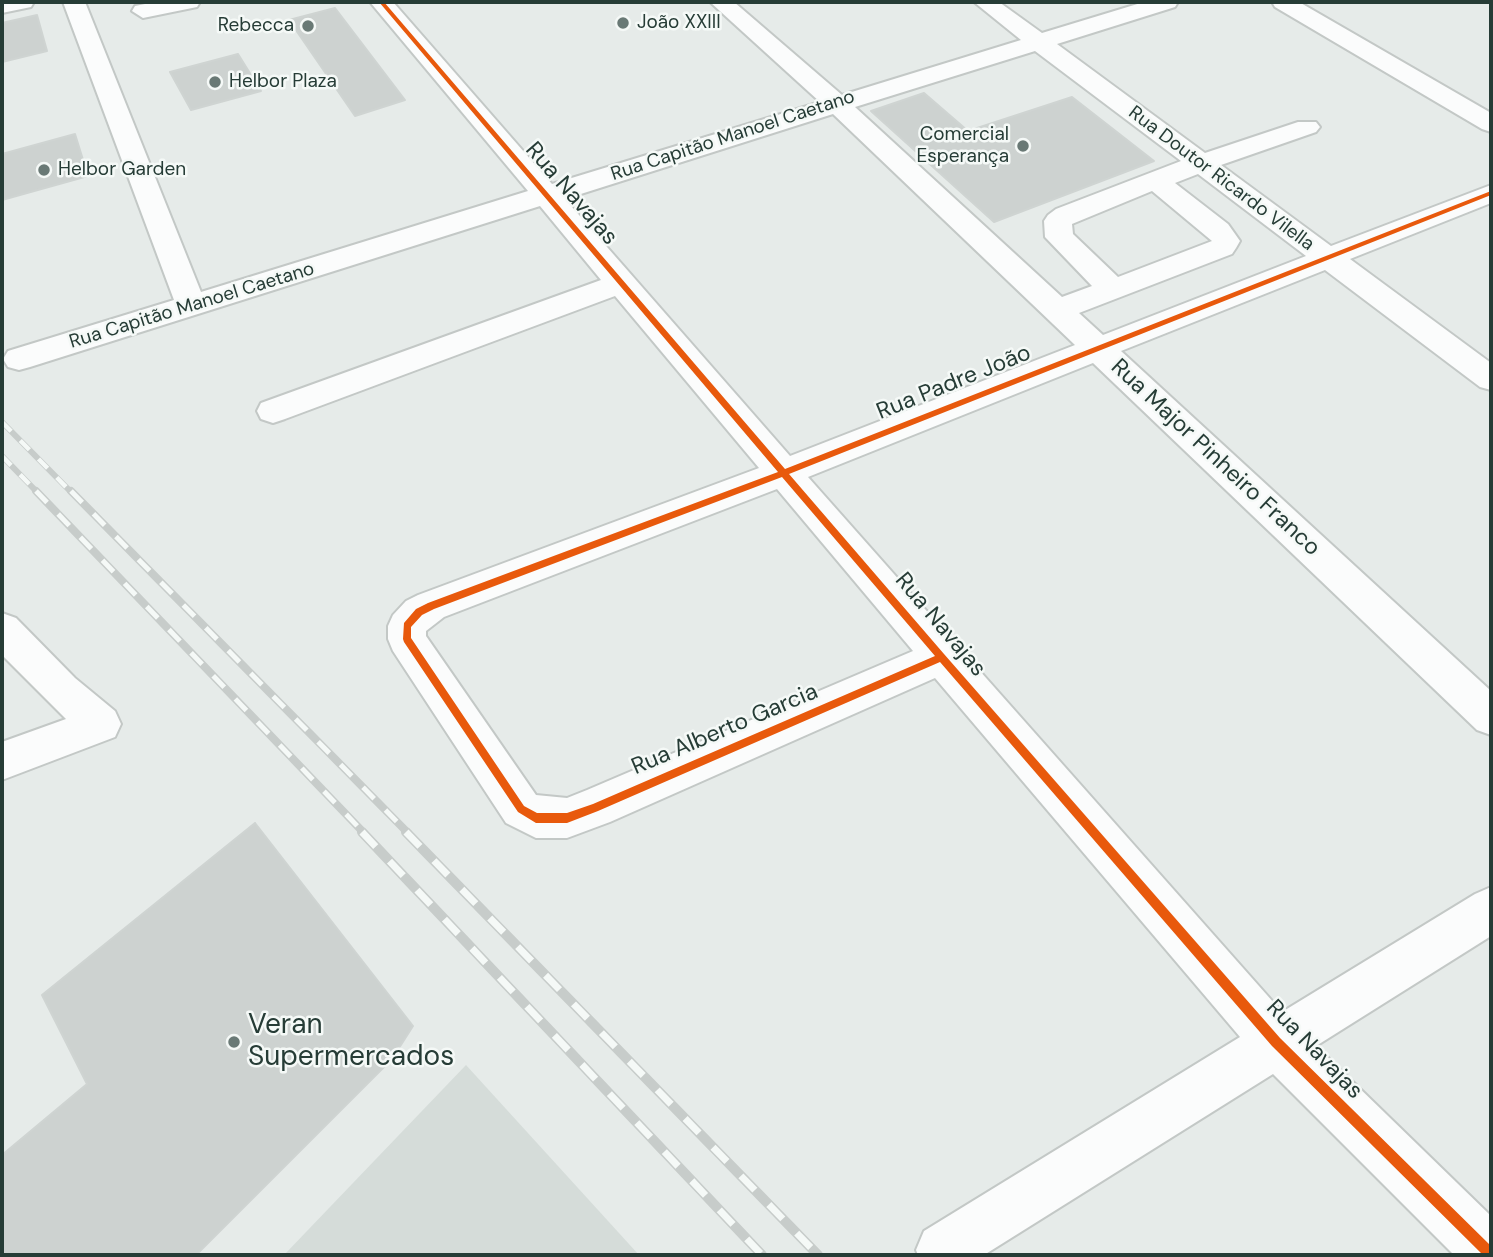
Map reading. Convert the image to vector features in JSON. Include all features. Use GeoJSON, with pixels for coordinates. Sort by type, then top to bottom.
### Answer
{"type":"FeatureCollection","features":[{"type":"Feature","properties":{"kind":"street"},"geometry":{"type":"LineString","coordinates":[[2,6],[23,2]]}},
{"type":"Feature","properties":{"kind":"street"},"geometry":{"type":"LineString","coordinates":[[74,2],[191,306]]}},
{"type":"Feature","properties":{"kind":"street"},"geometry":{"type":"LineString","coordinates":[[143,11],[189,2]]}},
{"type":"Feature","properties":{"kind":"street","name":"Rua Navajas"},"geometry":{"type":"LineString","coordinates":[[381,2],[1276,1042],[1491,1254]]}},
{"type":"Feature","properties":{"kind":"street","name":"Rua Major Pinheiro Franco"},"geometry":{"type":"LineString","coordinates":[[721,2],[836,103],[1491,718]]}},
{"type":"Feature","properties":{"kind":"street","name":"Rua Doutor Ricardo Vilella"},"geometry":{"type":"LineString","coordinates":[[985,2],[1491,379]]}},
{"type":"Feature","properties":{"kind":"street","name":"Rua Capitão Manoel Caetano"},"geometry":{"type":"LineString","coordinates":[[19,359],[1167,2]]}},
{"type":"Feature","properties":{"kind":"street"},"geometry":{"type":"LineString","coordinates":[[1283,2],[1491,124]]}},
{"type":"Feature","properties":{"kind":"street"},"geometry":{"type":"LineString","coordinates":[[1114,289],[1059,237],[1058,221],[1077,210],[1157,182],[1201,163],[1307,127]]}},
{"type":"Feature","properties":{"kind":"street"},"geometry":{"type":"LineString","coordinates":[[1057,310],[1222,248],[1226,242],[1218,230],[1157,182]]}},
{"type":"Feature","properties":{"kind":"street","name":"Rua Padre João"},"geometry":{"type":"LineString","coordinates":[[521,810],[407,639],[407,626],[413,617],[431,606],[786,472],[1096,347],[1491,193]]}},
{"type":"Feature","properties":{"kind":"street"},"geometry":{"type":"LineString","coordinates":[[274,411],[621,283]]}},
{"type":"Feature","properties":{"kind":"street"},"geometry":{"type":"LineString","coordinates":[[2,629],[61,690],[101,724],[2,761]]}},
{"type":"Feature","properties":{"kind":"street","name":"Rua Alberto Garcia"},"geometry":{"type":"LineString","coordinates":[[521,810],[536,818],[557,818],[595,808],[942,657]]}},
{"type":"Feature","properties":{"kind":"street"},"geometry":{"type":"LineString","coordinates":[[943,1250],[1491,910]]}},
{"type":"Feature","properties":{"kind":"shaded area"},"geometry":{"type":"Polygon","coordinates":[[[466,1065],[639,1255],[284,1255],[466,1065]]]}},
{"type":"Feature","properties":{"kind":"building"},"geometry":{"type":"Polygon","coordinates":[[[335,8],[405,100],[355,116],[289,20],[335,8]]]}},
{"type":"Feature","properties":{"kind":"building"},"geometry":{"type":"Polygon","coordinates":[[[37,15],[47,51],[2,62],[2,23],[37,15]]]}},
{"type":"Feature","properties":{"kind":"building","name":"Helbor Plaza"},"geometry":{"type":"Polygon","coordinates":[[[238,54],[261,91],[191,110],[170,72],[238,54]]]}},
{"type":"Feature","properties":{"kind":"building","name":"Comercial Esperança"},"geometry":{"type":"Polygon","coordinates":[[[924,93],[968,131],[1072,97],[1154,161],[994,222],[871,111],[924,93]]]}},
{"type":"Feature","properties":{"kind":"building","name":"Helbor Garden"},"geometry":{"type":"Polygon","coordinates":[[[75,134],[88,176],[2,200],[2,154],[75,134]]]}},
{"type":"Feature","properties":{"kind":"building","name":"Veran Supermercados"},"geometry":{"type":"Polygon","coordinates":[[[255,823],[413,1026],[392,1059],[196,1255],[2,1255],[2,1155],[87,1084],[42,995],[255,823]]]}},
{"type":"Feature","properties":{"kind":"railway"},"geometry":{"type":"LineString","coordinates":[[2,422],[72,493]]}},
{"type":"Feature","properties":{"kind":"railway"},"geometry":{"type":"LineString","coordinates":[[2,456],[38,493]]}},
{"type":"Feature","properties":{"kind":"railway"},"geometry":{"type":"LineString","coordinates":[[36,491],[364,833]]}},
{"type":"Feature","properties":{"kind":"railway"},"geometry":{"type":"LineString","coordinates":[[71,491],[408,833]]}},
{"type":"Feature","properties":{"kind":"railway"},"geometry":{"type":"LineString","coordinates":[[362,832],[762,1255]]}},
{"type":"Feature","properties":{"kind":"railway"},"geometry":{"type":"LineString","coordinates":[[406,832],[818,1255]]}},
{"type":"Feature","properties":{"kind":"cycle path"},"geometry":{"type":"LineString","coordinates":[[381,2],[941,657],[1276,1042],[1491,1254]]}},
{"type":"Feature","properties":{"kind":"cycle path"},"geometry":{"type":"LineString","coordinates":[[941,657],[595,808],[567,818],[536,818],[521,809],[407,639],[407,626],[419,612],[431,606],[786,472],[1491,193]]}},
{"type":"Feature","properties":{"kind":"place","name":"João XXIII"},"geometry":{"type":"Point","coordinates":[623,23]}},
{"type":"Feature","properties":{"kind":"place","name":"Rebecca"},"geometry":{"type":"Point","coordinates":[308,26]}},
{"type":"Feature","properties":{"kind":"place","name":"Helbor Plaza"},"geometry":{"type":"Point","coordinates":[215,82]}},
{"type":"Feature","properties":{"kind":"place","name":"Comercial Esperança"},"geometry":{"type":"Point","coordinates":[1023,146]}},
{"type":"Feature","properties":{"kind":"place","name":"Helbor Garden"},"geometry":{"type":"Point","coordinates":[44,170]}},
{"type":"Feature","properties":{"kind":"place","name":"Veran Supermercados"},"geometry":{"type":"Point","coordinates":[234,1042]}}]}
